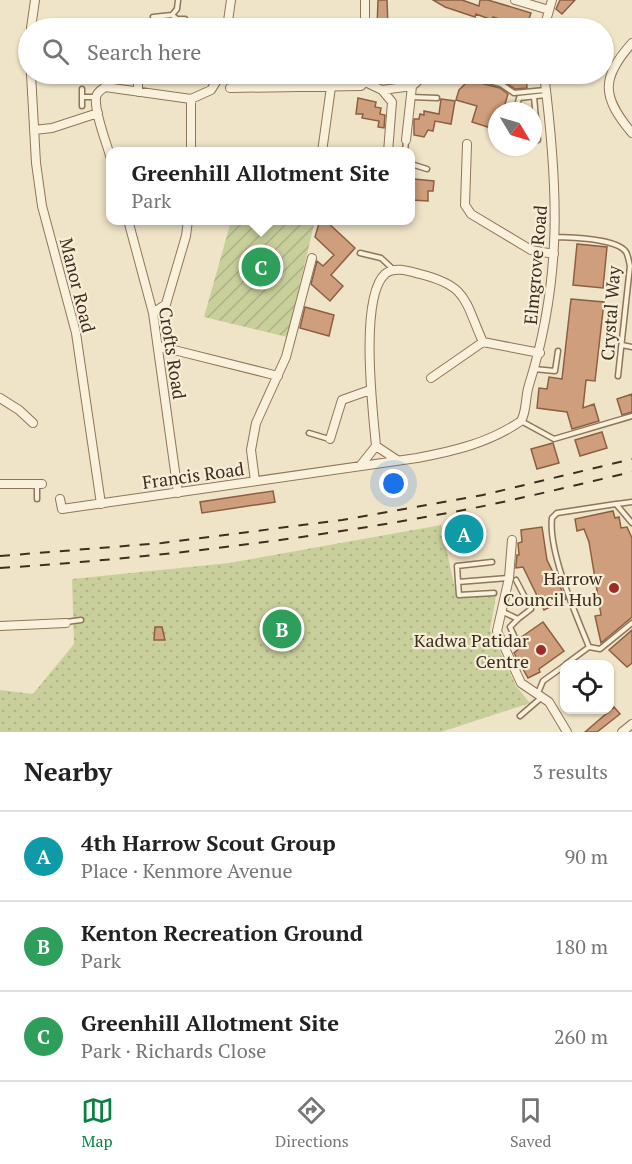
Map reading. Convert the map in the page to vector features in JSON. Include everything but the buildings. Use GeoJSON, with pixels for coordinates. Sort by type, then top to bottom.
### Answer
{"type":"FeatureCollection","features":[{"type":"Feature","properties":{"kind":"street"},"geometry":{"type":"LineString","coordinates":[[32,18],[35,0]]}},
{"type":"Feature","properties":{"kind":"street"},"geometry":{"type":"LineString","coordinates":[[228,18],[231,0]]}},
{"type":"Feature","properties":{"kind":"street"},"geometry":{"type":"LineString","coordinates":[[365,0],[365,18]]}},
{"type":"Feature","properties":{"kind":"street"},"geometry":{"type":"LineString","coordinates":[[515,0],[549,10]]}},
{"type":"Feature","properties":{"kind":"street"},"geometry":{"type":"LineString","coordinates":[[547,18],[552,0]]}},
{"type":"Feature","properties":{"kind":"street"},"geometry":{"type":"LineString","coordinates":[[614,64],[632,43]]}},
{"type":"Feature","properties":{"kind":"street","name":"Manor Road"},"geometry":{"type":"LineString","coordinates":[[32,84],[42,206],[76,333],[101,504]]}},
{"type":"Feature","properties":{"kind":"street"},"geometry":{"type":"LineString","coordinates":[[138,84],[138,92]]}},
{"type":"Feature","properties":{"kind":"street"},"geometry":{"type":"LineString","coordinates":[[108,147],[98,113],[97,94],[105,87],[191,99],[211,90],[215,84]]}},
{"type":"Feature","properties":{"kind":"street"},"geometry":{"type":"LineString","coordinates":[[230,88],[332,87],[361,86],[362,84]]}},
{"type":"Feature","properties":{"kind":"street"},"geometry":{"type":"LineString","coordinates":[[374,84],[392,102],[393,113],[389,147]]}},
{"type":"Feature","properties":{"kind":"street"},"geometry":{"type":"LineString","coordinates":[[382,90],[414,84]]}},
{"type":"Feature","properties":{"kind":"street","name":"Elmgrove Road"},"geometry":{"type":"LineString","coordinates":[[521,421],[533,369],[540,352],[556,237],[557,199],[545,84]]}},
{"type":"Feature","properties":{"kind":"street"},"geometry":{"type":"LineString","coordinates":[[608,84],[607,94],[616,114],[632,133]]}},
{"type":"Feature","properties":{"kind":"street"},"geometry":{"type":"LineString","coordinates":[[406,140],[412,86]]}},
{"type":"Feature","properties":{"kind":"street"},"geometry":{"type":"LineString","coordinates":[[323,147],[332,87]]}},
{"type":"Feature","properties":{"kind":"street"},"geometry":{"type":"LineString","coordinates":[[191,99],[191,147]]}},
{"type":"Feature","properties":{"kind":"street"},"geometry":{"type":"LineString","coordinates":[[34,130],[52,128],[98,113]]}},
{"type":"Feature","properties":{"kind":"street"},"geometry":{"type":"LineString","coordinates":[[467,144],[465,205],[471,214],[531,250],[554,254]]}},
{"type":"Feature","properties":{"kind":"street","name":"Crofts Road"},"geometry":{"type":"LineString","coordinates":[[129,225],[153,313],[178,493]]}},
{"type":"Feature","properties":{"kind":"street"},"geometry":{"type":"LineString","coordinates":[[153,313],[166,304],[187,225]]}},
{"type":"Feature","properties":{"kind":"street"},"geometry":{"type":"LineString","coordinates":[[255,481],[252,440],[256,423],[286,357],[312,258]]}},
{"type":"Feature","properties":{"kind":"street"},"geometry":{"type":"LineString","coordinates":[[360,466],[376,446],[370,390],[369,341],[374,303],[383,275],[394,270],[406,270],[445,280],[455,286],[483,342]]}},
{"type":"Feature","properties":{"kind":"street"},"geometry":{"type":"LineString","coordinates":[[430,378],[483,342],[540,352]]}},
{"type":"Feature","properties":{"kind":"street"},"geometry":{"type":"LineString","coordinates":[[158,346],[278,376]]}},
{"type":"Feature","properties":{"kind":"street"},"geometry":{"type":"LineString","coordinates":[[330,439],[342,400],[370,390]]}},
{"type":"Feature","properties":{"kind":"street"},"geometry":{"type":"LineString","coordinates":[[0,398],[8,401],[33,423]]}},
{"type":"Feature","properties":{"kind":"street","name":"Francis Road"},"geometry":{"type":"LineString","coordinates":[[60,499],[62,509],[456,451],[488,440],[521,421]]}},
{"type":"Feature","properties":{"kind":"street"},"geometry":{"type":"LineString","coordinates":[[376,446],[397,460]]}},
{"type":"Feature","properties":{"kind":"street"},"geometry":{"type":"LineString","coordinates":[[0,484],[39,484]]}},
{"type":"Feature","properties":{"kind":"street"},"geometry":{"type":"LineString","coordinates":[[512,540],[513,579],[496,627],[521,683],[549,702],[567,732]]}},
{"type":"Feature","properties":{"kind":"street"},"geometry":{"type":"LineString","coordinates":[[0,626],[66,622]]}},
{"type":"Feature","properties":{"kind":"street"},"geometry":{"type":"LineString","coordinates":[[622,732],[632,724]]}},
{"type":"Feature","properties":{"kind":"lane"},"geometry":{"type":"LineString","coordinates":[[153,17],[172,15],[177,9],[178,0]]}},
{"type":"Feature","properties":{"kind":"lane"},"geometry":{"type":"LineString","coordinates":[[172,15],[176,18]]}},
{"type":"Feature","properties":{"kind":"lane"},"geometry":{"type":"LineString","coordinates":[[501,84],[514,93],[546,93]]}},
{"type":"Feature","properties":{"kind":"lane"},"geometry":{"type":"LineString","coordinates":[[82,89],[82,106]]}},
{"type":"Feature","properties":{"kind":"lane"},"geometry":{"type":"LineString","coordinates":[[517,102],[517,99],[546,93]]}},
{"type":"Feature","properties":{"kind":"lane"},"geometry":{"type":"LineString","coordinates":[[82,98],[97,94]]}},
{"type":"Feature","properties":{"kind":"lane"},"geometry":{"type":"LineString","coordinates":[[411,97],[437,98]]}},
{"type":"Feature","properties":{"kind":"lane"},"geometry":{"type":"LineString","coordinates":[[534,97],[534,102]]}},
{"type":"Feature","properties":{"kind":"lane"},"geometry":{"type":"LineString","coordinates":[[405,147],[406,140]]}},
{"type":"Feature","properties":{"kind":"lane"},"geometry":{"type":"LineString","coordinates":[[415,165],[427,169]]}},
{"type":"Feature","properties":{"kind":"lane","name":"Crystal Way"},"geometry":{"type":"LineString","coordinates":[[556,237],[617,244],[626,252],[630,266],[618,376]]}},
{"type":"Feature","properties":{"kind":"lane"},"geometry":{"type":"LineString","coordinates":[[360,253],[381,258],[394,270]]}},
{"type":"Feature","properties":{"kind":"lane"},"geometry":{"type":"LineString","coordinates":[[622,345],[632,346]]}},
{"type":"Feature","properties":{"kind":"lane"},"geometry":{"type":"LineString","coordinates":[[533,369],[555,371],[558,351]]}},
{"type":"Feature","properties":{"kind":"lane"},"geometry":{"type":"LineString","coordinates":[[521,421],[554,439],[632,416]]}},
{"type":"Feature","properties":{"kind":"lane"},"geometry":{"type":"LineString","coordinates":[[309,433],[330,439]]}},
{"type":"Feature","properties":{"kind":"lane"},"geometry":{"type":"LineString","coordinates":[[37,499],[39,484]]}},
{"type":"Feature","properties":{"kind":"lane"},"geometry":{"type":"LineString","coordinates":[[589,647],[568,594],[552,520],[557,513],[632,502]]}},
{"type":"Feature","properties":{"kind":"lane"},"geometry":{"type":"LineString","coordinates":[[616,504],[632,523]]}},
{"type":"Feature","properties":{"kind":"lane"},"geometry":{"type":"LineString","coordinates":[[492,562],[457,566],[458,582],[459,595],[494,593]]}},
{"type":"Feature","properties":{"kind":"lane"},"geometry":{"type":"LineString","coordinates":[[458,582],[513,579],[531,609],[510,627],[518,644]]}},
{"type":"Feature","properties":{"kind":"lane"},"geometry":{"type":"LineString","coordinates":[[501,611],[518,619]]}},
{"type":"Feature","properties":{"kind":"lane"},"geometry":{"type":"LineString","coordinates":[[66,622],[81,620]]}},
{"type":"Feature","properties":{"kind":"lane"},"geometry":{"type":"LineString","coordinates":[[572,660],[589,647],[600,649],[632,623]]}},
{"type":"Feature","properties":{"kind":"lane"},"geometry":{"type":"LineString","coordinates":[[520,716],[541,695],[543,681],[560,669]]}},
{"type":"Feature","properties":{"kind":"green space"},"geometry":{"type":"Polygon","coordinates":[[[230,225],[314,225],[287,337],[204,317],[230,225]]]}},
{"type":"Feature","properties":{"kind":"green space"},"geometry":{"type":"Polygon","coordinates":[[[441,525],[457,598],[496,596],[490,630],[516,686],[530,703],[441,732],[0,732],[0,690],[33,694],[74,644],[72,579],[229,563],[441,525]]]}},
{"type":"Feature","properties":{"kind":"railway"},"geometry":{"type":"LineString","coordinates":[[0,556],[162,543],[342,520],[483,495],[632,459]]}},
{"type":"Feature","properties":{"kind":"railway"},"geometry":{"type":"LineString","coordinates":[[0,568],[175,553],[349,530],[485,506],[632,472]]}},
{"type":"Feature","properties":{"kind":"place","name":"Greenhill Allotment Site"},"geometry":{"type":"Point","coordinates":[261,267]}},
{"type":"Feature","properties":{"kind":"place","name":"4th Harrow Scout Group"},"geometry":{"type":"Point","coordinates":[464,534]}},
{"type":"Feature","properties":{"kind":"place","name":"Harrow Council Hub"},"geometry":{"type":"Point","coordinates":[614,588]}},
{"type":"Feature","properties":{"kind":"place","name":"Kenton Recreation Ground"},"geometry":{"type":"Point","coordinates":[282,629]}},
{"type":"Feature","properties":{"kind":"place","name":"Kadwa Patidar Centre"},"geometry":{"type":"Point","coordinates":[541,650]}}]}
